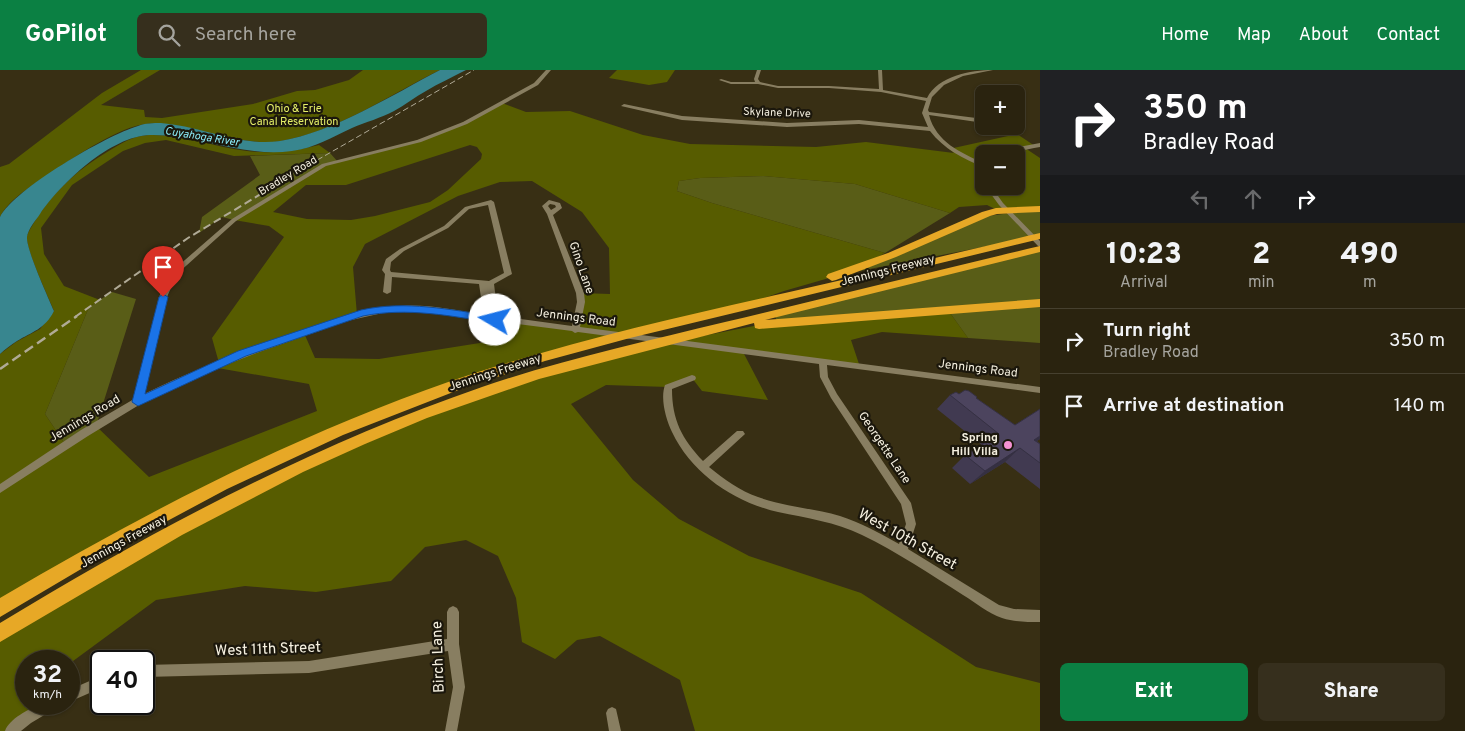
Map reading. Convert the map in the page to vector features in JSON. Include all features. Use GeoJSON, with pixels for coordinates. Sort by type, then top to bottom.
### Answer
{"type":"FeatureCollection","features":[{"type":"Feature","properties":{"kind":"highway"},"geometry":{"type":"LineString","coordinates":[[736,308],[784,291],[847,273],[986,214],[1007,210],[1040,209]]}},
{"type":"Feature","properties":{"kind":"highway","name":"Jennings Freeway"},"geometry":{"type":"LineString","coordinates":[[0,608],[118,539],[206,493],[300,447],[381,412],[455,385],[540,358],[736,308],[1040,236]]}},
{"type":"Feature","properties":{"kind":"highway","name":"Jennings Freeway"},"geometry":{"type":"LineString","coordinates":[[0,633],[101,572],[204,515],[288,472],[350,444],[452,403],[516,381],[611,354],[1040,249]]}},
{"type":"Feature","properties":{"kind":"highway"},"geometry":{"type":"LineString","coordinates":[[655,344],[778,323],[1040,304]]}},
{"type":"Feature","properties":{"kind":"street","name":"Bradley Road"},"geometry":{"type":"LineString","coordinates":[[138,402],[163,297],[174,273],[234,220],[324,165],[419,141],[465,124],[536,84],[549,70]]}},
{"type":"Feature","properties":{"kind":"street"},"geometry":{"type":"LineString","coordinates":[[758,70],[756,79],[758,83]]}},
{"type":"Feature","properties":{"kind":"street"},"geometry":{"type":"LineString","coordinates":[[880,70],[881,91]]}},
{"type":"Feature","properties":{"kind":"street"},"geometry":{"type":"LineString","coordinates":[[975,162],[949,149],[931,129],[925,113],[927,100],[937,88],[954,78],[968,73],[991,70]]}},
{"type":"Feature","properties":{"kind":"street"},"geometry":{"type":"LineString","coordinates":[[721,80],[737,84],[758,83],[778,87],[829,87],[881,91],[927,100]]}},
{"type":"Feature","properties":{"kind":"street","name":"Skylane Drive"},"geometry":{"type":"LineString","coordinates":[[624,106],[682,118],[787,125],[859,122],[931,129]]}},
{"type":"Feature","properties":{"kind":"street"},"geometry":{"type":"LineString","coordinates":[[925,113],[975,120]]}},
{"type":"Feature","properties":{"kind":"street"},"geometry":{"type":"LineString","coordinates":[[1025,148],[1040,145]]}},
{"type":"Feature","properties":{"kind":"street"},"geometry":{"type":"LineString","coordinates":[[995,195],[1040,245]]}},
{"type":"Feature","properties":{"kind":"street"},"geometry":{"type":"LineString","coordinates":[[388,292],[389,274],[386,270],[388,261],[402,250],[446,227],[467,208],[491,202],[508,274],[486,283],[389,274]]}},
{"type":"Feature","properties":{"kind":"street","name":"Gino Lane"},"geometry":{"type":"LineString","coordinates":[[550,214],[581,298],[578,330]]}},
{"type":"Feature","properties":{"kind":"street"},"geometry":{"type":"LineString","coordinates":[[483,318],[486,311],[486,283]]}},
{"type":"Feature","properties":{"kind":"street"},"geometry":{"type":"LineString","coordinates":[[486,283],[495,320]]}},
{"type":"Feature","properties":{"kind":"street","name":"Jennings Road"},"geometry":{"type":"LineString","coordinates":[[0,490],[65,444],[138,402],[242,354],[361,313],[399,307],[1040,390]]}},
{"type":"Feature","properties":{"kind":"street","name":"Georgette Lane"},"geometry":{"type":"LineString","coordinates":[[823,362],[824,377],[834,396],[906,503],[911,524],[902,552]]}},
{"type":"Feature","properties":{"kind":"street","name":"West 10th Street"},"geometry":{"type":"LineString","coordinates":[[692,378],[668,386],[666,401],[683,445],[703,467],[726,484],[753,500],[851,524],[902,552],[999,611],[1026,616],[1040,616]]}},
{"type":"Feature","properties":{"kind":"street"},"geometry":{"type":"LineString","coordinates":[[703,467],[740,434]]}},
{"type":"Feature","properties":{"kind":"street","name":"Birch Lane"},"geometry":{"type":"LineString","coordinates":[[451,731],[458,687],[453,644],[453,612]]}},
{"type":"Feature","properties":{"kind":"street","name":"West 11th Street"},"geometry":{"type":"LineString","coordinates":[[155,671],[309,667],[453,644]]}},
{"type":"Feature","properties":{"kind":"street"},"geometry":{"type":"LineString","coordinates":[[612,713],[615,731]]}},
{"type":"Feature","properties":{"kind":"street"},"geometry":{"type":"LineString","coordinates":[[11,731],[32,715]]}},
{"type":"Feature","properties":{"kind":"shaded area"},"geometry":{"type":"Polygon","coordinates":[[[330,153],[338,162],[234,220],[222,217],[199,233],[202,217],[260,175],[250,156],[330,153]]]}},
{"type":"Feature","properties":{"kind":"shaded area"},"geometry":{"type":"Polygon","coordinates":[[[763,176],[855,184],[950,213],[885,253],[712,203],[677,191],[679,181],[700,178],[763,176]]]}},
{"type":"Feature","properties":{"kind":"shaded area"},"geometry":{"type":"Polygon","coordinates":[[[1040,209],[1040,236],[859,271],[988,216],[1040,209]]]}},
{"type":"Feature","properties":{"kind":"shaded area"},"geometry":{"type":"Polygon","coordinates":[[[1040,249],[1040,343],[968,338],[948,310],[778,323],[774,314],[1040,249]]]}},
{"type":"Feature","properties":{"kind":"shaded area"},"geometry":{"type":"Polygon","coordinates":[[[112,292],[136,299],[96,426],[65,444],[45,414],[89,307],[112,292]]]}},
{"type":"Feature","properties":{"kind":"green space","name":"Ohio & Erie Canal Reservation"},"geometry":{"type":"Polygon","coordinates":[[[141,70],[160,70],[101,105],[144,110],[145,117],[162,118],[253,104],[297,91],[315,90],[349,80],[363,70],[440,70],[343,121],[302,136],[281,141],[245,140],[170,125],[146,124],[124,130],[99,142],[32,185],[10,203],[0,217],[0,167],[9,164],[102,93],[141,70]]]}},
{"type":"Feature","properties":{"kind":"green space"},"geometry":{"type":"Polygon","coordinates":[[[617,70],[675,70],[667,82],[649,85],[609,78],[617,70]]]}},
{"type":"Feature","properties":{"kind":"green space"},"geometry":{"type":"Polygon","coordinates":[[[502,103],[526,112],[570,111],[643,135],[690,144],[816,147],[866,142],[954,153],[949,149],[1018,135],[1035,146],[1025,148],[1040,158],[1040,209],[999,211],[987,205],[959,207],[950,213],[855,184],[763,176],[700,178],[679,181],[677,191],[712,203],[885,253],[859,268],[836,276],[784,291],[736,308],[578,347],[339,430],[0,608],[0,354],[16,342],[40,329],[54,311],[27,242],[27,236],[31,228],[45,206],[78,172],[127,140],[137,137],[161,135],[256,152],[301,149],[319,145],[330,153],[234,156],[166,140],[145,143],[123,151],[72,185],[41,228],[44,254],[64,286],[100,300],[89,307],[45,414],[65,444],[96,426],[149,477],[317,411],[309,384],[212,367],[219,363],[212,338],[284,237],[269,226],[234,220],[324,165],[375,153],[441,133],[502,103]],[[470,145],[346,185],[306,185],[273,212],[307,219],[351,220],[430,202],[448,190],[481,159],[482,154],[477,147],[470,145]],[[532,181],[500,182],[458,196],[365,244],[353,267],[357,315],[304,333],[315,358],[379,359],[486,342],[483,318],[575,330],[580,293],[610,294],[609,248],[582,212],[532,181]]]}},
{"type":"Feature","properties":{"kind":"green space"},"geometry":{"type":"Polygon","coordinates":[[[948,310],[968,338],[882,332],[851,340],[860,367],[743,352],[768,400],[702,391],[692,378],[668,387],[606,385],[571,404],[633,480],[679,519],[749,556],[861,593],[976,667],[1040,683],[1040,731],[695,731],[680,680],[600,636],[577,640],[555,659],[522,642],[516,598],[498,556],[466,540],[425,547],[391,581],[316,592],[245,586],[156,600],[80,656],[80,650],[15,650],[15,715],[32,715],[11,731],[0,731],[0,633],[213,510],[485,391],[697,337],[759,325],[948,310]]]}},
{"type":"Feature","properties":{"kind":"water","name":"Cuyahoga River"},"geometry":{"type":"Polygon","coordinates":[[[440,70],[466,70],[431,88],[398,109],[316,145],[300,150],[256,151],[186,138],[150,135],[135,137],[119,143],[104,152],[88,163],[61,189],[49,202],[29,231],[27,237],[30,252],[54,311],[42,326],[0,354],[0,217],[9,205],[23,192],[63,164],[105,140],[124,131],[149,123],[176,125],[235,139],[265,142],[280,141],[321,130],[342,121],[440,70]]]}},
{"type":"Feature","properties":{"kind":"building"},"geometry":{"type":"Polygon","coordinates":[[[965,390],[1015,425],[1040,409],[1040,436],[1034,440],[1040,444],[1040,463],[1020,448],[985,471],[965,455],[999,434],[950,395],[956,392],[959,394],[965,390]]]}},
{"type":"Feature","properties":{"kind":"railway"},"geometry":{"type":"LineString","coordinates":[[286,178],[474,70]]}},
{"type":"Feature","properties":{"kind":"railway"},"geometry":{"type":"LineString","coordinates":[[75,317],[188,238],[289,177]]}},
{"type":"Feature","properties":{"kind":"railway"},"geometry":{"type":"LineString","coordinates":[[0,369],[77,316]]}},
{"type":"Feature","properties":{"kind":"place","name":"Spring Hill Villa"},"geometry":{"type":"Point","coordinates":[1008,445]}},
{"type":"Feature","properties":{"kind":"route"},"geometry":{"type":"LineString","coordinates":[[163,297],[138,402],[242,354],[361,313],[399,307],[418,308],[495,320]]}}]}
